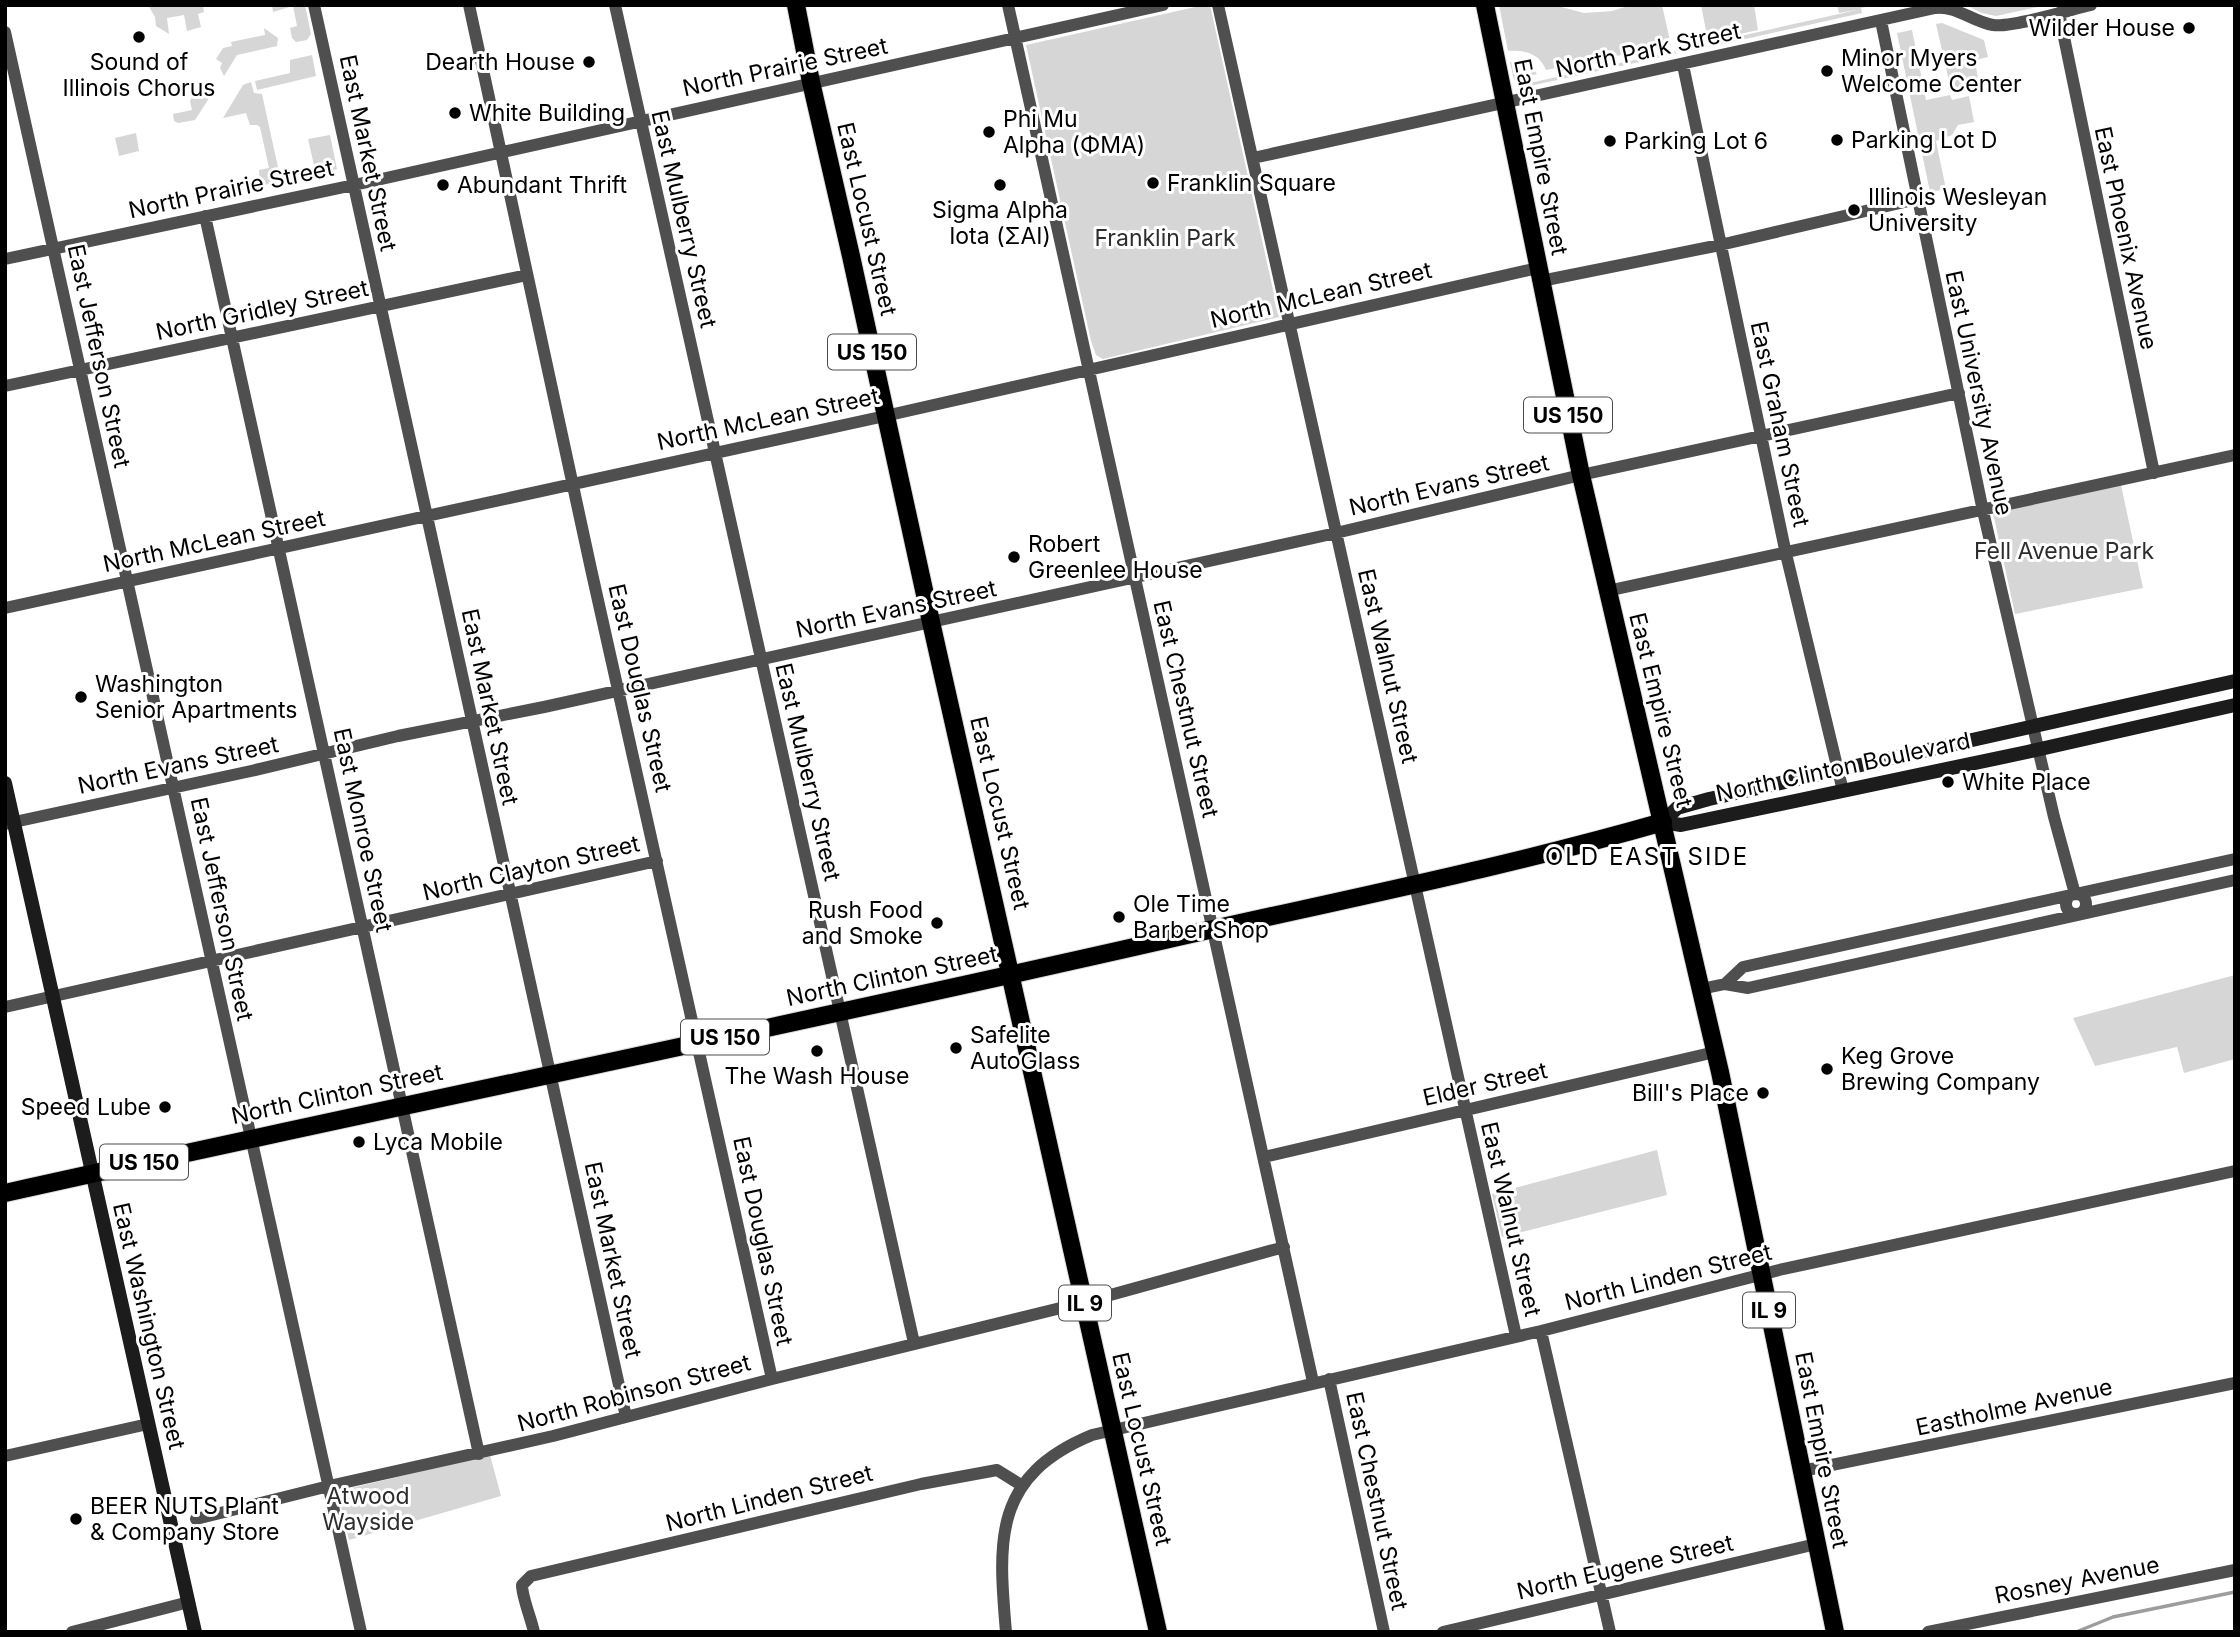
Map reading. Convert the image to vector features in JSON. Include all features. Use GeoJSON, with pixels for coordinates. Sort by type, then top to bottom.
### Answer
{"type":"FeatureCollection","features":[{"type":"Feature","properties":{"kind":"main road","name":"East Locust Street"},"geometry":{"type":"LineString","coordinates":[[796,5],[885,416],[1158,1632]]}},
{"type":"Feature","properties":{"kind":"main road","name":"East Empire Street"},"geometry":{"type":"LineString","coordinates":[[1485,5],[1581,475],[1702,989],[1835,1632]]}},
{"type":"Feature","properties":{"kind":"main road","name":"North Clinton Street"},"geometry":{"type":"LineString","coordinates":[[5,1193],[251,1137],[1011,975],[1558,851],[1663,822]]}},
{"type":"Feature","properties":{"kind":"street","name":"East Market Street"},"geometry":{"type":"LineString","coordinates":[[314,5],[626,1417]]}},
{"type":"Feature","properties":{"kind":"street","name":"East Douglas Street"},"geometry":{"type":"LineString","coordinates":[[469,5],[772,1379]]}},
{"type":"Feature","properties":{"kind":"street","name":"East Mulberry Street"},"geometry":{"type":"LineString","coordinates":[[615,5],[914,1343]]}},
{"type":"Feature","properties":{"kind":"street","name":"East Chestnut Street"},"geometry":{"type":"LineString","coordinates":[[1008,5],[1313,1382]]}},
{"type":"Feature","properties":{"kind":"street","name":"North Prairie Street"},"geometry":{"type":"LineString","coordinates":[[5,259],[1163,5]]}},
{"type":"Feature","properties":{"kind":"street","name":"East Walnut Street"},"geometry":{"type":"LineString","coordinates":[[1218,5],[1516,1336]]}},
{"type":"Feature","properties":{"kind":"street","name":"North Park Street"},"geometry":{"type":"LineString","coordinates":[[1254,158],[1943,7],[1982,22],[1998,25],[2091,5]]}},
{"type":"Feature","properties":{"kind":"street","name":"East Phoenix Avenue"},"geometry":{"type":"LineString","coordinates":[[2059,13],[2154,473]]}},
{"type":"Feature","properties":{"kind":"street","name":"East University Avenue"},"geometry":{"type":"LineString","coordinates":[[1881,21],[1983,511],[2075,894]]}},
{"type":"Feature","properties":{"kind":"street","name":"East Jefferson Street"},"geometry":{"type":"LineString","coordinates":[[5,32],[361,1632]]}},
{"type":"Feature","properties":{"kind":"street","name":"East Graham Street"},"geometry":{"type":"LineString","coordinates":[[1684,65],[1786,554],[1843,791]]}},
{"type":"Feature","properties":{"kind":"street","name":"North McLean Street"},"geometry":{"type":"LineString","coordinates":[[5,608],[885,416],[1290,323],[1539,274],[1720,245],[1917,199]]}},
{"type":"Feature","properties":{"kind":"street","name":"East Monroe Street"},"geometry":{"type":"LineString","coordinates":[[205,216],[479,1454]]}},
{"type":"Feature","properties":{"kind":"street","name":"North Gridley Street"},"geometry":{"type":"LineString","coordinates":[[5,386],[527,275]]}},
{"type":"Feature","properties":{"kind":"street","name":"North Evans Street"},"geometry":{"type":"LineString","coordinates":[[10,823],[761,660],[1336,533],[1581,475],[1959,393]]}},
{"type":"Feature","properties":{"kind":"street"},"geometry":{"type":"LineString","coordinates":[[1607,591],[2235,455]]}},
{"type":"Feature","properties":{"kind":"street","name":"North Clinton Boulevard"},"geometry":{"type":"LineString","coordinates":[[1663,822],[1677,808],[1838,769],[2235,681]]}},
{"type":"Feature","properties":{"kind":"street"},"geometry":{"type":"LineString","coordinates":[[2200,689],[2205,712]]}},
{"type":"Feature","properties":{"kind":"street","name":"North Clinton Boulevard"},"geometry":{"type":"LineString","coordinates":[[1663,822],[1681,825],[2235,705]]}},
{"type":"Feature","properties":{"kind":"street","name":"East Washington Street"},"geometry":{"type":"LineString","coordinates":[[5,783],[10,823],[195,1632]]}},
{"type":"Feature","properties":{"kind":"street"},"geometry":{"type":"LineString","coordinates":[[1725,984],[1743,967],[2235,859]]}},
{"type":"Feature","properties":{"kind":"street","name":"North Clayton Street"},"geometry":{"type":"LineString","coordinates":[[5,1007],[657,861]]}},
{"type":"Feature","properties":{"kind":"street"},"geometry":{"type":"LineString","coordinates":[[1702,989],[1725,984],[1748,988],[2235,880]]}},
{"type":"Feature","properties":{"kind":"street"},"geometry":{"type":"LineString","coordinates":[[2075,894],[2069,897],[2067,904],[2068,910],[2077,915]]}},
{"type":"Feature","properties":{"kind":"street"},"geometry":{"type":"LineString","coordinates":[[1896,933],[1900,954]]}},
{"type":"Feature","properties":{"kind":"street","name":"Elder Street"},"geometry":{"type":"LineString","coordinates":[[1264,1157],[1715,1052]]}},
{"type":"Feature","properties":{"kind":"street","name":"North Linden Street"},"geometry":{"type":"LineString","coordinates":[[534,1632],[522,1585],[537,1574],[921,1484],[997,1470],[1021,1485],[1040,1466],[1072,1443],[1113,1429],[1541,1331],[1779,1270],[2235,1171]]}},
{"type":"Feature","properties":{"kind":"street","name":"North Robinson Street"},"geometry":{"type":"LineString","coordinates":[[196,1520],[329,1486],[479,1454],[1084,1302],[1284,1247]]}},
{"type":"Feature","properties":{"kind":"street","name":"East Walnut Street"},"geometry":{"type":"LineString","coordinates":[[1541,1331],[1610,1632]]}},
{"type":"Feature","properties":{"kind":"street","name":"East Chestnut Street"},"geometry":{"type":"LineString","coordinates":[[1329,1379],[1384,1632]]}},
{"type":"Feature","properties":{"kind":"street","name":"Eastholme Avenue"},"geometry":{"type":"LineString","coordinates":[[1802,1471],[2235,1383]]}},
{"type":"Feature","properties":{"kind":"street"},"geometry":{"type":"LineString","coordinates":[[5,1456],[148,1424]]}},
{"type":"Feature","properties":{"kind":"street"},"geometry":{"type":"LineString","coordinates":[[1006,1632],[1001,1554],[1009,1511],[1021,1485]]}},
{"type":"Feature","properties":{"kind":"street","name":"North Eugene Street"},"geometry":{"type":"LineString","coordinates":[[1443,1632],[1816,1544]]}},
{"type":"Feature","properties":{"kind":"street","name":"Rosney Avenue"},"geometry":{"type":"LineString","coordinates":[[1928,1632],[2235,1570]]}},
{"type":"Feature","properties":{"kind":"street"},"geometry":{"type":"LineString","coordinates":[[72,1632],[189,1602]]}},
{"type":"Feature","properties":{"kind":"green space"},"geometry":{"type":"Polygon","coordinates":[[[148,5],[203,5],[204,12],[198,14],[201,27],[187,31],[184,15],[167,18],[169,34],[156,26],[155,17],[148,5]]]}},
{"type":"Feature","properties":{"kind":"green space"},"geometry":{"type":"Polygon","coordinates":[[[272,5],[305,5],[311,34],[307,40],[296,42],[292,38],[290,28],[297,26],[293,6],[273,12],[272,5]]]}},
{"type":"Feature","properties":{"kind":"green space","name":"Franklin Park"},"geometry":{"type":"Polygon","coordinates":[[[1210,5],[1279,317],[1103,359],[1096,355],[1091,341],[1026,45],[1210,5]]]}},
{"type":"Feature","properties":{"kind":"green space"},"geometry":{"type":"Polygon","coordinates":[[[1499,5],[1554,5],[1584,13],[1612,11],[1631,5],[1662,5],[1671,45],[1546,70],[1540,60],[1531,54],[1508,51],[1499,5]]]}},
{"type":"Feature","properties":{"kind":"green space"},"geometry":{"type":"Polygon","coordinates":[[[1701,5],[1754,5],[1758,30],[1708,41],[1701,5]]]}},
{"type":"Feature","properties":{"kind":"green space"},"geometry":{"type":"Polygon","coordinates":[[[1837,5],[1876,5],[1861,8],[1862,13],[1709,47],[1709,43],[1857,10],[1839,13],[1837,5]]]}},
{"type":"Feature","properties":{"kind":"green space"},"geometry":{"type":"Polygon","coordinates":[[[1966,5],[2047,5],[1996,16],[1966,5]]]}},
{"type":"Feature","properties":{"kind":"green space"},"geometry":{"type":"Polygon","coordinates":[[[1942,23],[1984,40],[1988,57],[1975,60],[1979,85],[1976,86],[1974,76],[1967,78],[1964,87],[1951,90],[1936,24],[1942,23]]]}},
{"type":"Feature","properties":{"kind":"green space"},"geometry":{"type":"Polygon","coordinates":[[[264,28],[278,38],[277,46],[237,55],[224,76],[220,68],[222,63],[216,59],[223,48],[232,46],[231,42],[265,35],[264,28]]]}},
{"type":"Feature","properties":{"kind":"green space"},"geometry":{"type":"Polygon","coordinates":[[[1912,30],[1926,100],[1950,95],[1952,100],[1969,96],[1974,122],[1958,125],[1952,135],[1936,141],[1946,189],[1930,192],[1897,33],[1912,30]]]}},
{"type":"Feature","properties":{"kind":"green space"},"geometry":{"type":"Polygon","coordinates":[[[1675,51],[1676,54],[1520,88],[1516,86],[1675,51]]]}},
{"type":"Feature","properties":{"kind":"green space"},"geometry":{"type":"Polygon","coordinates":[[[312,55],[316,76],[257,90],[255,81],[290,73],[290,60],[312,55]]]}},
{"type":"Feature","properties":{"kind":"green space"},"geometry":{"type":"Polygon","coordinates":[[[1521,61],[1531,66],[1537,74],[1514,80],[1510,62],[1521,61]]]}},
{"type":"Feature","properties":{"kind":"green space"},"geometry":{"type":"Polygon","coordinates":[[[251,82],[254,93],[262,94],[281,181],[260,186],[259,170],[269,168],[260,127],[250,125],[246,113],[223,118],[243,85],[251,82]]]}},
{"type":"Feature","properties":{"kind":"green space"},"geometry":{"type":"Polygon","coordinates":[[[197,89],[203,94],[215,89],[195,120],[178,123],[174,121],[173,114],[192,110],[190,101],[197,89]]]}},
{"type":"Feature","properties":{"kind":"green space"},"geometry":{"type":"Polygon","coordinates":[[[136,133],[139,151],[119,156],[115,138],[136,133]]]}},
{"type":"Feature","properties":{"kind":"green space"},"geometry":{"type":"Polygon","coordinates":[[[330,135],[337,169],[316,174],[308,139],[330,135]]]}},
{"type":"Feature","properties":{"kind":"green space","name":"Fell Avenue Park"},"geometry":{"type":"Polygon","coordinates":[[[2121,485],[2143,588],[2015,614],[1993,513],[2121,485]]]}},
{"type":"Feature","properties":{"kind":"green space"},"geometry":{"type":"Polygon","coordinates":[[[2235,975],[2235,1059],[2184,1073],[2177,1047],[2095,1066],[2073,1018],[2235,975]]]}},
{"type":"Feature","properties":{"kind":"green space"},"geometry":{"type":"Polygon","coordinates":[[[1657,1150],[1667,1195],[1502,1237],[1492,1194],[1657,1150]]]}},
{"type":"Feature","properties":{"kind":"green space","name":"Atwood Wayside"},"geometry":{"type":"Polygon","coordinates":[[[490,1455],[501,1496],[349,1540],[339,1498],[343,1490],[490,1455]]]}},
{"type":"Feature","properties":{"kind":"waterway"},"geometry":{"type":"LineString","coordinates":[[2076,1632],[2113,1617],[2235,1592]]}},
{"type":"Feature","properties":{"kind":"place","name":"Wilder House"},"geometry":{"type":"Point","coordinates":[2189,28]}},
{"type":"Feature","properties":{"kind":"place","name":"Sound of Illinois Chorus"},"geometry":{"type":"Point","coordinates":[139,37]}},
{"type":"Feature","properties":{"kind":"place","name":"Dearth House"},"geometry":{"type":"Point","coordinates":[589,62]}},
{"type":"Feature","properties":{"kind":"place","name":"Minor Myers Welcome Center"},"geometry":{"type":"Point","coordinates":[1827,71]}},
{"type":"Feature","properties":{"kind":"place","name":"White Building"},"geometry":{"type":"Point","coordinates":[455,113]}},
{"type":"Feature","properties":{"kind":"place","name":"Phi Mu Alpha (ΦΜΑ)"},"geometry":{"type":"Point","coordinates":[989,132]}},
{"type":"Feature","properties":{"kind":"place","name":"Parking Lot D"},"geometry":{"type":"Point","coordinates":[1837,140]}},
{"type":"Feature","properties":{"kind":"place","name":"Parking Lot 6"},"geometry":{"type":"Point","coordinates":[1610,141]}},
{"type":"Feature","properties":{"kind":"place","name":"Franklin Square"},"geometry":{"type":"Point","coordinates":[1153,183]}},
{"type":"Feature","properties":{"kind":"place","name":"Abundant Thrift"},"geometry":{"type":"Point","coordinates":[443,185]}},
{"type":"Feature","properties":{"kind":"place","name":"Sigma Alpha Iota (ΣΑΙ)"},"geometry":{"type":"Point","coordinates":[1000,185]}},
{"type":"Feature","properties":{"kind":"place","name":"Illinois Wesleyan University"},"geometry":{"type":"Point","coordinates":[1854,210]}},
{"type":"Feature","properties":{"kind":"place","name":"Robert Greenlee House"},"geometry":{"type":"Point","coordinates":[1014,557]}},
{"type":"Feature","properties":{"kind":"place","name":"Washington Senior Apartments"},"geometry":{"type":"Point","coordinates":[81,697]}},
{"type":"Feature","properties":{"kind":"place","name":"White Place"},"geometry":{"type":"Point","coordinates":[1948,782]}},
{"type":"Feature","properties":{"kind":"place","name":"Ole Time Barber Shop"},"geometry":{"type":"Point","coordinates":[1119,917]}},
{"type":"Feature","properties":{"kind":"place","name":"Rush Food and Smoke"},"geometry":{"type":"Point","coordinates":[937,923]}},
{"type":"Feature","properties":{"kind":"place","name":"Safelite AutoGlass"},"geometry":{"type":"Point","coordinates":[956,1048]}},
{"type":"Feature","properties":{"kind":"place","name":"The Wash House"},"geometry":{"type":"Point","coordinates":[817,1051]}},
{"type":"Feature","properties":{"kind":"place","name":"Keg Grove Brewing Company"},"geometry":{"type":"Point","coordinates":[1827,1069]}},
{"type":"Feature","properties":{"kind":"place","name":"Bill's Place"},"geometry":{"type":"Point","coordinates":[1763,1093]}},
{"type":"Feature","properties":{"kind":"place","name":"Speed Lube"},"geometry":{"type":"Point","coordinates":[165,1107]}},
{"type":"Feature","properties":{"kind":"place","name":"Lyca Mobile"},"geometry":{"type":"Point","coordinates":[359,1142]}},
{"type":"Feature","properties":{"kind":"place","name":"BEER NUTS Plant & Company Store"},"geometry":{"type":"Point","coordinates":[76,1519]}},
{"type":"Feature","properties":{"kind":"district","name":"OLD EAST SIDE"},"geometry":{"type":"Point","coordinates":[1647,856]}}]}
